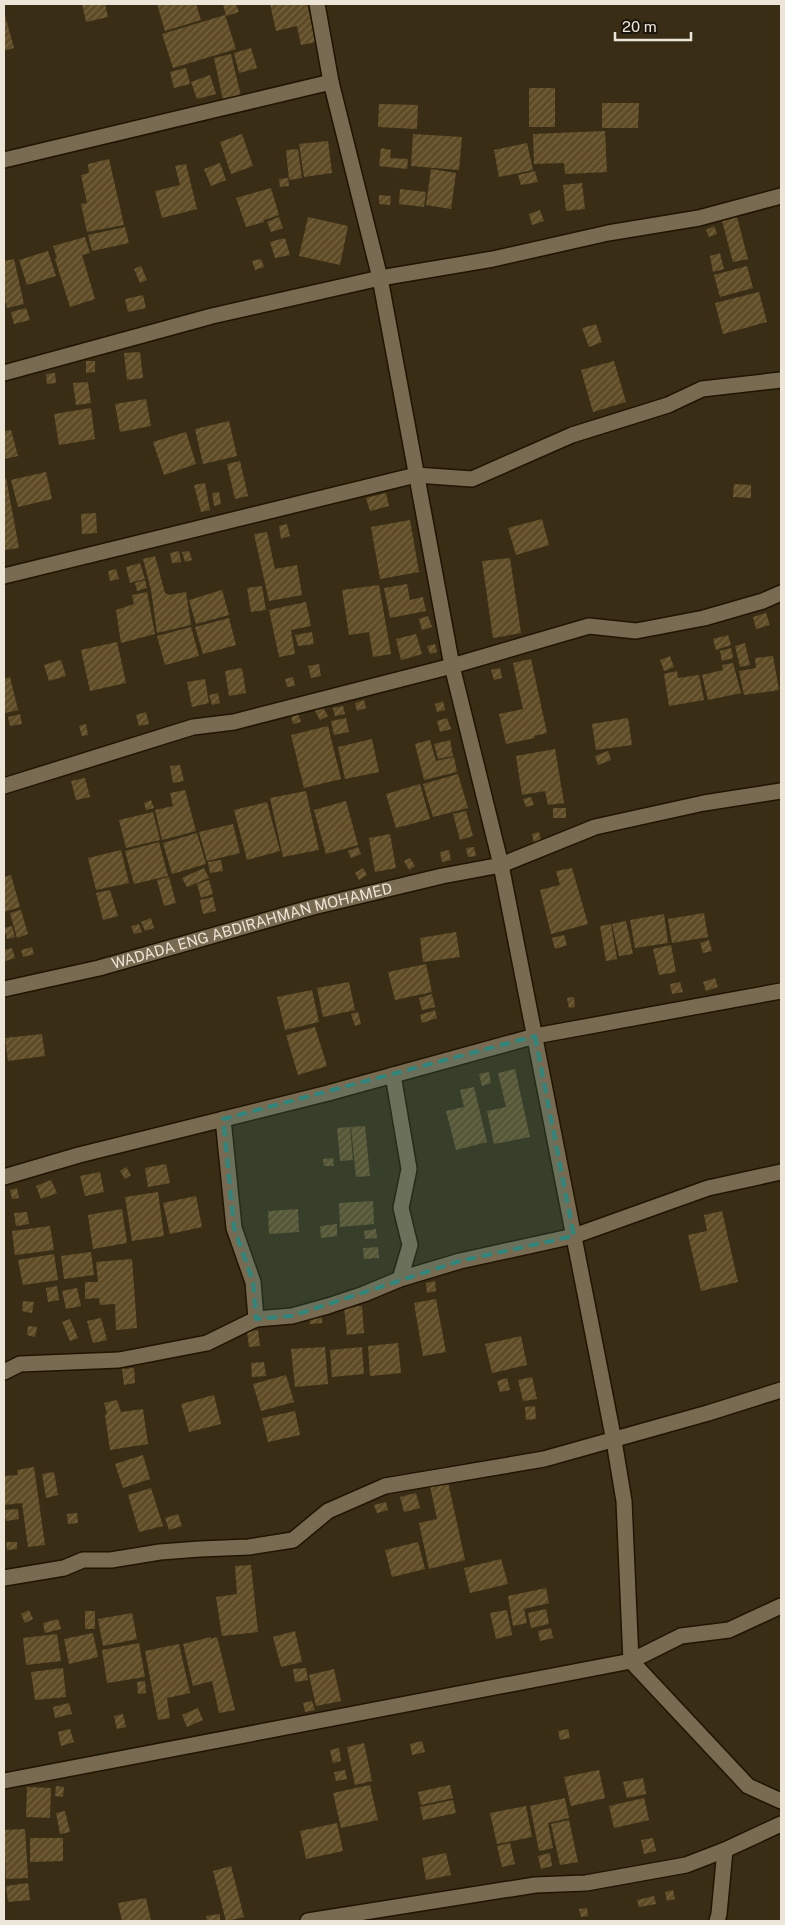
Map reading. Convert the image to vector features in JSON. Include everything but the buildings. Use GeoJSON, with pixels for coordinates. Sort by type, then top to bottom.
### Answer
{"type":"FeatureCollection","features":[{"type":"Feature","properties":{"kind":"street"},"geometry":{"type":"LineString","coordinates":[[317,4],[331,82],[380,278],[452,666],[501,865],[614,1441],[624,1501],[631,1661],[748,1786],[781,1801]]}},
{"type":"Feature","properties":{"kind":"street"},"geometry":{"type":"LineString","coordinates":[[4,160],[331,82]]}},
{"type":"Feature","properties":{"kind":"street"},"geometry":{"type":"LineString","coordinates":[[4,373],[212,316],[380,278],[493,259],[608,233],[699,218],[781,196]]}},
{"type":"Feature","properties":{"kind":"street"},"geometry":{"type":"LineString","coordinates":[[4,576],[416,475],[472,479],[572,435],[668,404],[702,389],[781,380]]}},
{"type":"Feature","properties":{"kind":"street"},"geometry":{"type":"LineString","coordinates":[[4,786],[192,727],[234,722],[452,666],[589,626],[636,631],[704,618],[763,601],[781,593]]}},
{"type":"Feature","properties":{"kind":"street","name":"WADADA ENG ABDIRAHMAN MOHAMED"},"geometry":{"type":"LineString","coordinates":[[4,989],[99,968],[313,906],[442,876],[501,865],[595,827],[704,803],[781,792]]}},
{"type":"Feature","properties":{"kind":"street"},"geometry":{"type":"LineString","coordinates":[[4,1177],[79,1155],[393,1075],[534,1036],[781,991]]}},
{"type":"Feature","properties":{"kind":"street"},"geometry":{"type":"LineString","coordinates":[[393,1075],[409,1169],[401,1208],[410,1245],[400,1279]]}},
{"type":"Feature","properties":{"kind":"street"},"geometry":{"type":"LineString","coordinates":[[223,1119],[234,1228],[253,1282],[256,1320]]}},
{"type":"Feature","properties":{"kind":"street"},"geometry":{"type":"LineString","coordinates":[[4,1372],[20,1364],[119,1360],[206,1343],[256,1320],[292,1316],[328,1306],[400,1279],[460,1261],[574,1236],[708,1188],[781,1172]]}},
{"type":"Feature","properties":{"kind":"street"},"geometry":{"type":"LineString","coordinates":[[4,1578],[64,1568],[83,1560],[111,1560],[160,1552],[249,1547],[293,1540],[328,1510],[385,1486],[544,1459],[614,1441],[781,1390]]}},
{"type":"Feature","properties":{"kind":"street"},"geometry":{"type":"LineString","coordinates":[[4,1780],[631,1661],[681,1636],[729,1630],[781,1606]]}},
{"type":"Feature","properties":{"kind":"street"},"geometry":{"type":"LineString","coordinates":[[308,1921],[535,1885],[586,1883],[686,1865],[725,1850],[781,1824]]}},
{"type":"Feature","properties":{"kind":"street"},"geometry":{"type":"LineString","coordinates":[[717,1921],[725,1850]]}},
{"type":"Feature","properties":{"kind":"highlighted area"},"geometry":{"type":"Polygon","coordinates":[[[535,1036],[574,1236],[460,1261],[292,1316],[256,1319],[253,1282],[234,1228],[223,1119],[535,1036]]]}}]}
